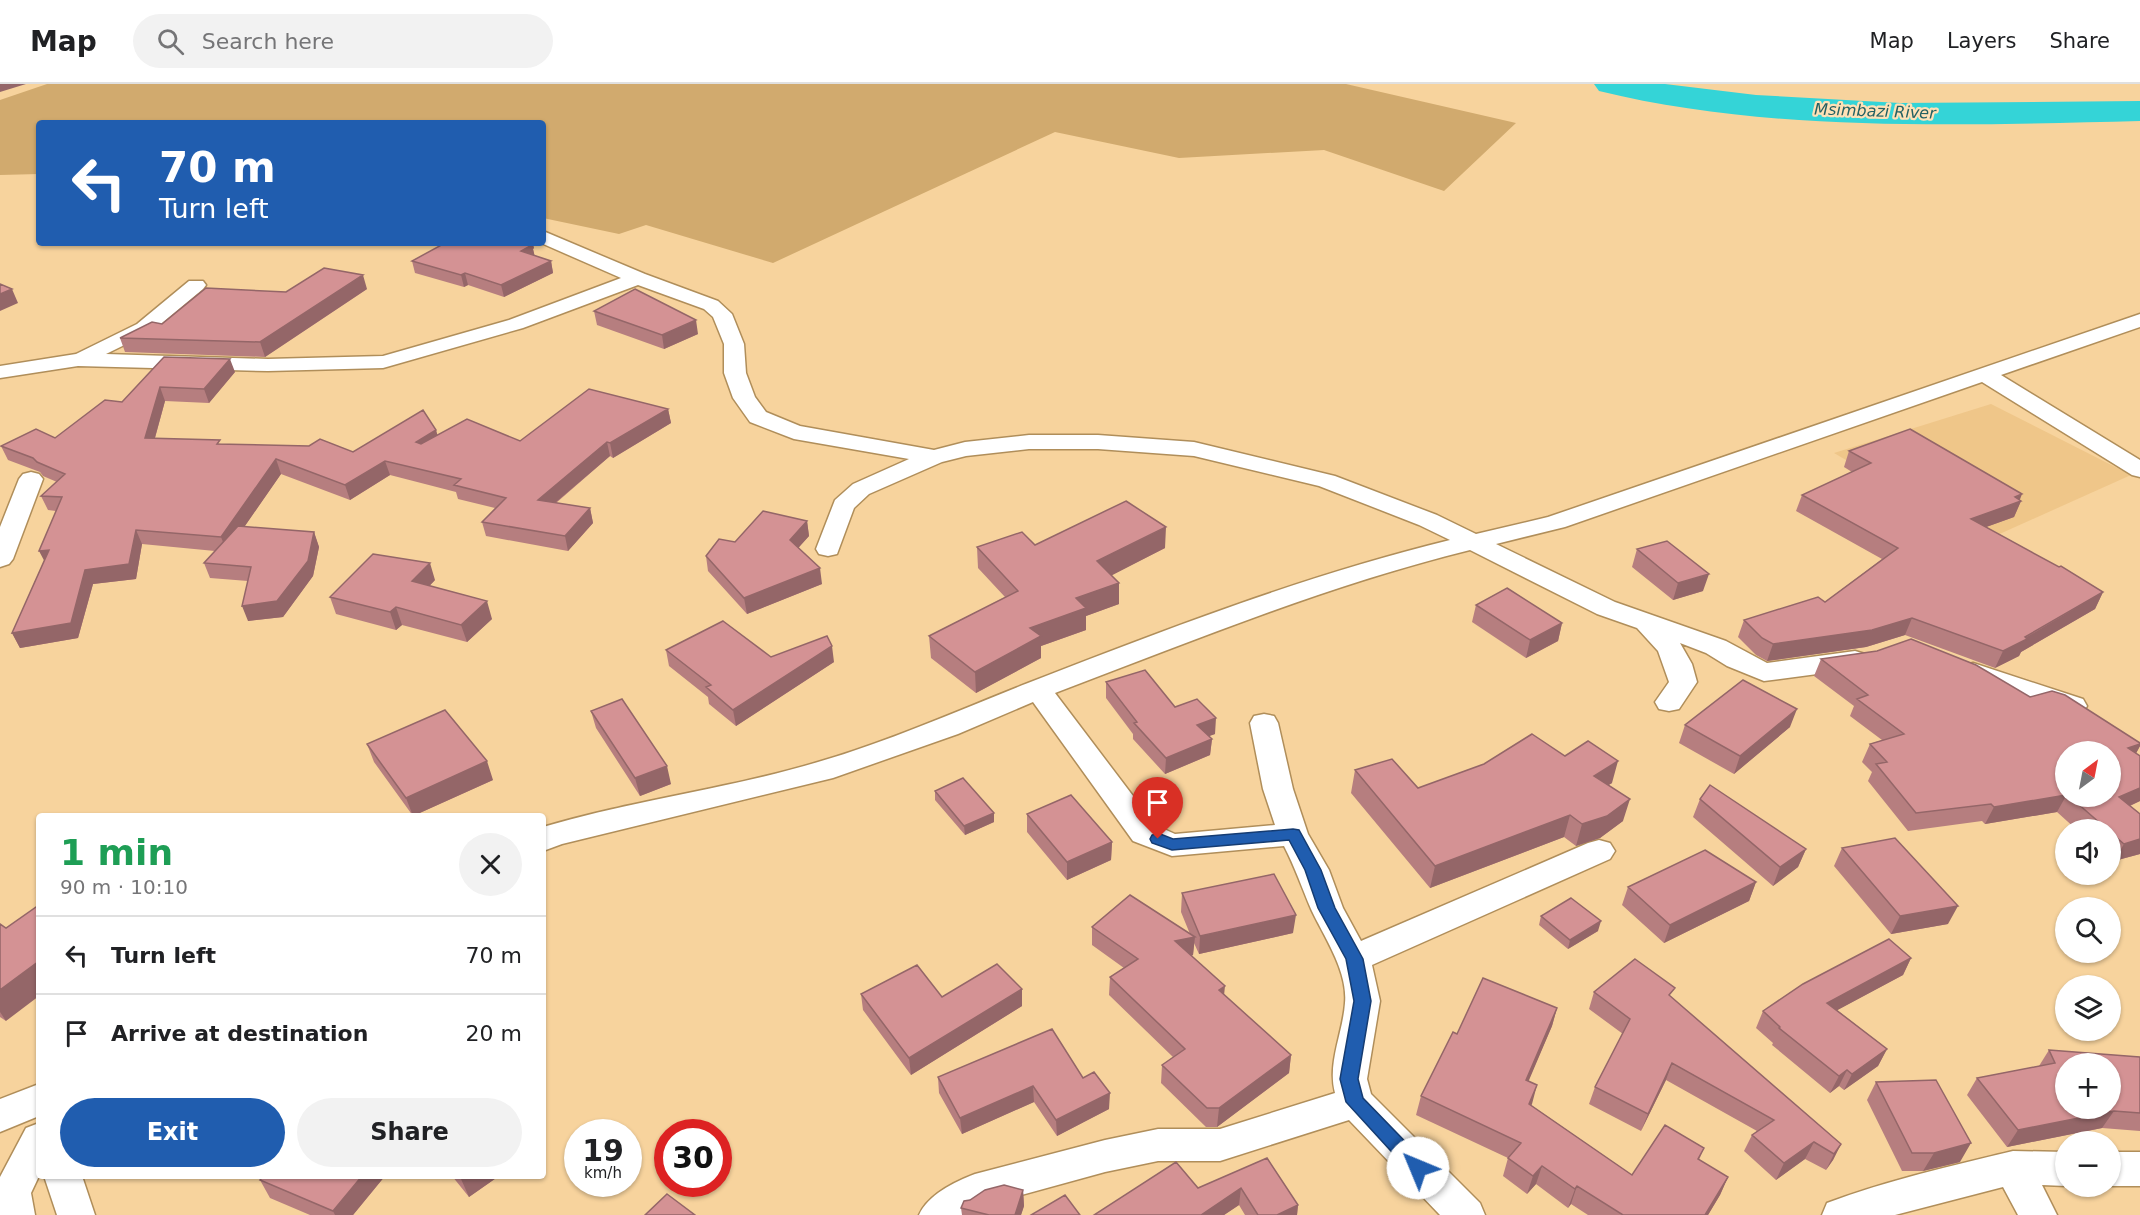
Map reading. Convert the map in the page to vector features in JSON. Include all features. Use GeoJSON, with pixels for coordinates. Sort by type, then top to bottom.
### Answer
{"type":"FeatureCollection","features":[{"type":"Feature","properties":{"kind":"street"},"geometry":{"type":"LineString","coordinates":[[546,238],[638,278],[711,305],[722,314],[734,344],[735,373],[744,398],[758,417],[794,432],[934,457]]}},
{"type":"Feature","properties":{"kind":"street"},"geometry":{"type":"LineString","coordinates":[[0,372],[78,360],[268,365],[382,362],[516,324],[638,278]]}},
{"type":"Feature","properties":{"kind":"street"},"geometry":{"type":"LineString","coordinates":[[78,360],[144,328],[196,285]]}},
{"type":"Feature","properties":{"kind":"street"},"geometry":{"type":"LineString","coordinates":[[546,839],[823,771],[948,727],[1038,689],[1233,616],[1396,561],[1556,522],[2140,320]]}},
{"type":"Feature","properties":{"kind":"street"},"geometry":{"type":"LineString","coordinates":[[2114,329],[2140,341]]}},
{"type":"Feature","properties":{"kind":"street"},"geometry":{"type":"LineString","coordinates":[[1983,374],[2140,470]]}},
{"type":"Feature","properties":{"kind":"street"},"geometry":{"type":"LineString","coordinates":[[828,549],[843,505],[861,489],[934,457],[965,449],[1029,442],[1098,442],[1194,449],[1327,481],[1428,520],[1606,608],[1716,647],[1737,660],[1764,672],[1798,669],[1879,654]]}},
{"type":"Feature","properties":{"kind":"street"},"geometry":{"type":"LineString","coordinates":[[0,559],[31,479]]}},
{"type":"Feature","properties":{"kind":"street"},"geometry":{"type":"LineString","coordinates":[[1644,620],[1669,645],[1680,666],[1683,682],[1669,702]]}},
{"type":"Feature","properties":{"kind":"street"},"geometry":{"type":"LineString","coordinates":[[1950,663],[2067,703],[2092,718]]}},
{"type":"Feature","properties":{"kind":"street"},"geometry":{"type":"LineString","coordinates":[[1038,689],[1144,832],[1172,845],[1293,834]]}},
{"type":"Feature","properties":{"kind":"street"},"geometry":{"type":"LineString","coordinates":[[1264,723],[1278,789],[1293,834],[1313,870],[1327,908],[1354,959],[1363,1001],[1349,1079],[1355,1102],[1466,1215]]}},
{"type":"Feature","properties":{"kind":"street"},"geometry":{"type":"LineString","coordinates":[[1354,959],[1599,851]]}},
{"type":"Feature","properties":{"kind":"street"},"geometry":{"type":"LineString","coordinates":[[0,1116],[36,1102]]}},
{"type":"Feature","properties":{"kind":"street"},"geometry":{"type":"LineString","coordinates":[[938,1215],[975,1191],[1105,1156],[1158,1145],[1220,1145],[1355,1102]]}},
{"type":"Feature","properties":{"kind":"street"},"geometry":{"type":"LineString","coordinates":[[16,1215],[12,1192],[36,1145]]}},
{"type":"Feature","properties":{"kind":"street"},"geometry":{"type":"LineString","coordinates":[[2013,1168],[2038,1215]]}},
{"type":"Feature","properties":{"kind":"street"},"geometry":{"type":"LineString","coordinates":[[1841,1215],[1914,1192],[2013,1168],[2055,1168]]}},
{"type":"Feature","properties":{"kind":"street"},"geometry":{"type":"LineString","coordinates":[[2121,1169],[2140,1169]]}},
{"type":"Feature","properties":{"kind":"street"},"geometry":{"type":"LineString","coordinates":[[64,1179],[76,1215]]}},
{"type":"Feature","properties":{"kind":"shaded area"},"geometry":{"type":"Polygon","coordinates":[[[47,84],[1346,84],[1516,123],[1444,191],[1324,150],[1179,158],[1055,132],[773,263],[646,225],[619,234],[546,219],[546,120],[36,120],[36,174],[0,175],[0,100],[47,84]]]}},
{"type":"Feature","properties":{"kind":"shaded area"},"geometry":{"type":"Polygon","coordinates":[[[1991,404],[2131,475],[1984,541],[1834,453],[1991,404]]]}},
{"type":"Feature","properties":{"kind":"building"},"geometry":{"type":"Polygon","coordinates":[[[440,246],[530,246],[521,251],[551,261],[501,285],[465,273],[461,275],[412,261],[440,246]]]}},
{"type":"Feature","properties":{"kind":"building"},"geometry":{"type":"Polygon","coordinates":[[[324,268],[363,275],[260,342],[120,338],[152,322],[162,324],[206,288],[286,292],[324,268]]]}},
{"type":"Feature","properties":{"kind":"building"},"geometry":{"type":"Polygon","coordinates":[[[0,284],[12,289],[0,294],[0,284]]]}},
{"type":"Feature","properties":{"kind":"building"},"geometry":{"type":"Polygon","coordinates":[[[635,289],[696,320],[662,335],[594,311],[635,289]]]}},
{"type":"Feature","properties":{"kind":"building"},"geometry":{"type":"Polygon","coordinates":[[[164,357],[230,359],[204,389],[160,387],[145,438],[220,440],[217,444],[309,446],[320,439],[353,452],[423,410],[436,430],[416,442],[421,444],[467,419],[520,441],[589,389],[668,409],[610,443],[607,442],[538,500],[590,508],[565,536],[482,522],[506,498],[454,485],[461,479],[385,461],[345,485],[276,459],[221,537],[136,530],[129,564],[85,570],[71,623],[12,633],[49,550],[39,551],[62,497],[41,496],[65,474],[33,458],[1,446],[36,429],[55,438],[105,400],[122,402],[164,357]]]}},
{"type":"Feature","properties":{"kind":"building"},"geometry":{"type":"Polygon","coordinates":[[[1910,429],[2022,494],[2015,497],[2021,501],[1971,519],[2059,567],[2061,566],[2103,592],[2025,637],[2027,639],[2003,651],[1912,618],[1872,630],[1773,644],[1762,638],[1744,620],[1818,597],[1825,602],[1898,548],[1802,495],[1871,463],[1849,451],[1910,429]]]}},
{"type":"Feature","properties":{"kind":"building"},"geometry":{"type":"Polygon","coordinates":[[[1126,501],[1166,527],[1097,561],[1119,583],[1076,598],[1086,608],[1030,628],[1041,636],[975,672],[929,636],[1018,591],[977,547],[1022,532],[1035,545],[1126,501]]]}},
{"type":"Feature","properties":{"kind":"building"},"geometry":{"type":"Polygon","coordinates":[[[763,511],[807,521],[790,540],[820,568],[744,598],[706,556],[719,539],[735,542],[763,511]]]}},
{"type":"Feature","properties":{"kind":"building"},"geometry":{"type":"Polygon","coordinates":[[[238,526],[314,532],[308,561],[277,601],[242,606],[251,567],[204,563],[238,526]]]}},
{"type":"Feature","properties":{"kind":"building"},"geometry":{"type":"Polygon","coordinates":[[[1667,541],[1709,574],[1678,583],[1637,549],[1667,541]]]}},
{"type":"Feature","properties":{"kind":"building"},"geometry":{"type":"Polygon","coordinates":[[[373,554],[430,563],[412,581],[487,601],[461,625],[396,607],[390,612],[330,597],[373,554]]]}},
{"type":"Feature","properties":{"kind":"building"},"geometry":{"type":"Polygon","coordinates":[[[1507,588],[1562,623],[1530,640],[1476,605],[1507,588]]]}},
{"type":"Feature","properties":{"kind":"building"},"geometry":{"type":"Polygon","coordinates":[[[723,621],[771,657],[827,636],[832,646],[733,710],[706,687],[711,685],[666,650],[723,621]]]}},
{"type":"Feature","properties":{"kind":"building"},"geometry":{"type":"Polygon","coordinates":[[[1911,639],[1976,665],[2030,697],[2052,691],[2065,695],[2140,743],[2128,748],[2140,756],[2140,788],[2121,796],[2121,741],[2055,741],[2055,797],[1994,807],[1991,804],[1916,813],[1876,764],[1887,762],[1870,744],[1904,734],[1857,699],[1868,695],[1821,659],[1877,651],[1911,639]]]}},
{"type":"Feature","properties":{"kind":"building"},"geometry":{"type":"Polygon","coordinates":[[[1145,670],[1175,707],[1197,699],[1216,718],[1197,725],[1212,739],[1166,758],[1134,723],[1137,722],[1106,682],[1145,670]]]}},
{"type":"Feature","properties":{"kind":"building"},"geometry":{"type":"Polygon","coordinates":[[[1743,680],[1797,709],[1740,756],[1685,725],[1743,680]]]}},
{"type":"Feature","properties":{"kind":"building"},"geometry":{"type":"Polygon","coordinates":[[[622,699],[667,766],[635,778],[591,711],[622,699]]]}},
{"type":"Feature","properties":{"kind":"building"},"geometry":{"type":"Polygon","coordinates":[[[445,710],[487,761],[406,798],[367,744],[445,710]]]}},
{"type":"Feature","properties":{"kind":"building"},"geometry":{"type":"Polygon","coordinates":[[[1532,734],[1565,756],[1588,741],[1618,761],[1594,776],[1630,799],[1607,816],[1582,824],[1570,815],[1435,866],[1355,770],[1392,759],[1418,788],[1484,764],[1532,734]]]}},
{"type":"Feature","properties":{"kind":"building"},"geometry":{"type":"Polygon","coordinates":[[[963,778],[994,813],[964,826],[935,791],[963,778]]]}},
{"type":"Feature","properties":{"kind":"building"},"geometry":{"type":"Polygon","coordinates":[[[1710,785],[1806,849],[1780,867],[1700,799],[1710,785]]]}},
{"type":"Feature","properties":{"kind":"building"},"geometry":{"type":"Polygon","coordinates":[[[1071,795],[1112,842],[1067,862],[1027,814],[1071,795]]]}},
{"type":"Feature","properties":{"kind":"building"},"geometry":{"type":"Polygon","coordinates":[[[2121,799],[2140,814],[2140,839],[2124,844],[2121,841],[2121,819],[2095,819],[2082,807],[2121,807],[2121,799]]]}},
{"type":"Feature","properties":{"kind":"building"},"geometry":{"type":"Polygon","coordinates":[[[1895,838],[1958,906],[1900,916],[1842,848],[1895,838]]]}},
{"type":"Feature","properties":{"kind":"building"},"geometry":{"type":"Polygon","coordinates":[[[1705,850],[1756,882],[1670,925],[1628,887],[1705,850]]]}},
{"type":"Feature","properties":{"kind":"building"},"geometry":{"type":"Polygon","coordinates":[[[1274,874],[1296,915],[1200,936],[1182,893],[1274,874]]]}},
{"type":"Feature","properties":{"kind":"building"},"geometry":{"type":"Polygon","coordinates":[[[1130,895],[1195,937],[1175,941],[1225,986],[1219,990],[1291,1055],[1219,1108],[1207,1108],[1162,1065],[1185,1049],[1110,977],[1138,959],[1092,927],[1130,895]]]}},
{"type":"Feature","properties":{"kind":"building"},"geometry":{"type":"Polygon","coordinates":[[[1571,898],[1601,921],[1570,940],[1541,916],[1571,898]]]}},
{"type":"Feature","properties":{"kind":"building"},"geometry":{"type":"Polygon","coordinates":[[[36,907],[36,963],[0,990],[0,924],[6,928],[36,907]]]}},
{"type":"Feature","properties":{"kind":"building"},"geometry":{"type":"Polygon","coordinates":[[[1889,939],[1911,958],[1827,1003],[1887,1049],[1852,1074],[1847,1070],[1839,1076],[1779,1028],[1763,1011],[1803,984],[1889,939]]]}},
{"type":"Feature","properties":{"kind":"building"},"geometry":{"type":"Polygon","coordinates":[[[1635,959],[1675,988],[1669,995],[1841,1144],[1834,1154],[1814,1142],[1784,1163],[1752,1135],[1774,1120],[1672,1063],[1648,1114],[1595,1087],[1630,1019],[1594,992],[1635,959]]]}},
{"type":"Feature","properties":{"kind":"building"},"geometry":{"type":"Polygon","coordinates":[[[997,964],[1022,989],[909,1058],[861,994],[917,965],[942,997],[997,964]]]}},
{"type":"Feature","properties":{"kind":"building"},"geometry":{"type":"Polygon","coordinates":[[[1483,978],[1557,1008],[1526,1080],[1537,1085],[1529,1104],[1632,1175],[1665,1125],[1704,1148],[1698,1159],[1728,1177],[1705,1215],[1623,1215],[1577,1186],[1575,1189],[1542,1166],[1533,1176],[1508,1158],[1521,1143],[1421,1096],[1453,1032],[1457,1034],[1483,978]]]}},
{"type":"Feature","properties":{"kind":"building"},"geometry":{"type":"Polygon","coordinates":[[[1052,1029],[1083,1078],[1094,1072],[1110,1093],[1056,1120],[1033,1086],[960,1118],[938,1077],[1052,1029]]]}},
{"type":"Feature","properties":{"kind":"building"},"geometry":{"type":"Polygon","coordinates":[[[2049,1050],[2088,1053],[2055,1053],[2055,1063],[2049,1050]]]}},
{"type":"Feature","properties":{"kind":"building"},"geometry":{"type":"Polygon","coordinates":[[[2121,1056],[2140,1057],[2140,1113],[2121,1112],[2121,1056]]]}},
{"type":"Feature","properties":{"kind":"building"},"geometry":{"type":"Polygon","coordinates":[[[2055,1063],[2055,1119],[2074,1119],[2018,1130],[1977,1078],[2055,1063]]]}},
{"type":"Feature","properties":{"kind":"building"},"geometry":{"type":"Polygon","coordinates":[[[1936,1080],[1971,1143],[1934,1153],[1912,1153],[1876,1082],[1936,1080]]]}},
{"type":"Feature","properties":{"kind":"building"},"geometry":{"type":"Polygon","coordinates":[[[1267,1158],[1298,1205],[1277,1215],[1258,1215],[1241,1188],[1201,1215],[1094,1215],[1176,1162],[1198,1188],[1267,1158]]]}},
{"type":"Feature","properties":{"kind":"building"},"geometry":{"type":"Polygon","coordinates":[[[261,1179],[360,1179],[333,1211],[261,1179]]]}},
{"type":"Feature","properties":{"kind":"building"},"geometry":{"type":"Polygon","coordinates":[[[1004,1185],[1023,1190],[1015,1215],[989,1215],[961,1208],[964,1201],[970,1200],[985,1190],[1004,1185]]]}},
{"type":"Feature","properties":{"kind":"building"},"geometry":{"type":"Polygon","coordinates":[[[1065,1195],[1080,1215],[1031,1215],[1065,1195]]]}},
{"type":"Feature","properties":{"kind":"building"},"geometry":{"type":"Polygon","coordinates":[[[664,1197],[671,1197],[695,1215],[645,1215],[664,1197]]]}},
{"type":"Feature","properties":{"kind":"waterway","name":"Msimbazi River"},"geometry":{"type":"LineString","coordinates":[[1611,84],[1719,101],[1804,109],[1996,114],[2140,111]]}},
{"type":"Feature","properties":{"kind":"route"},"geometry":{"type":"LineString","coordinates":[[1158,839],[1172,845],[1215,843],[1293,834],[1313,870],[1327,908],[1354,959],[1363,1001],[1349,1079],[1355,1102],[1418,1168]]}}]}
